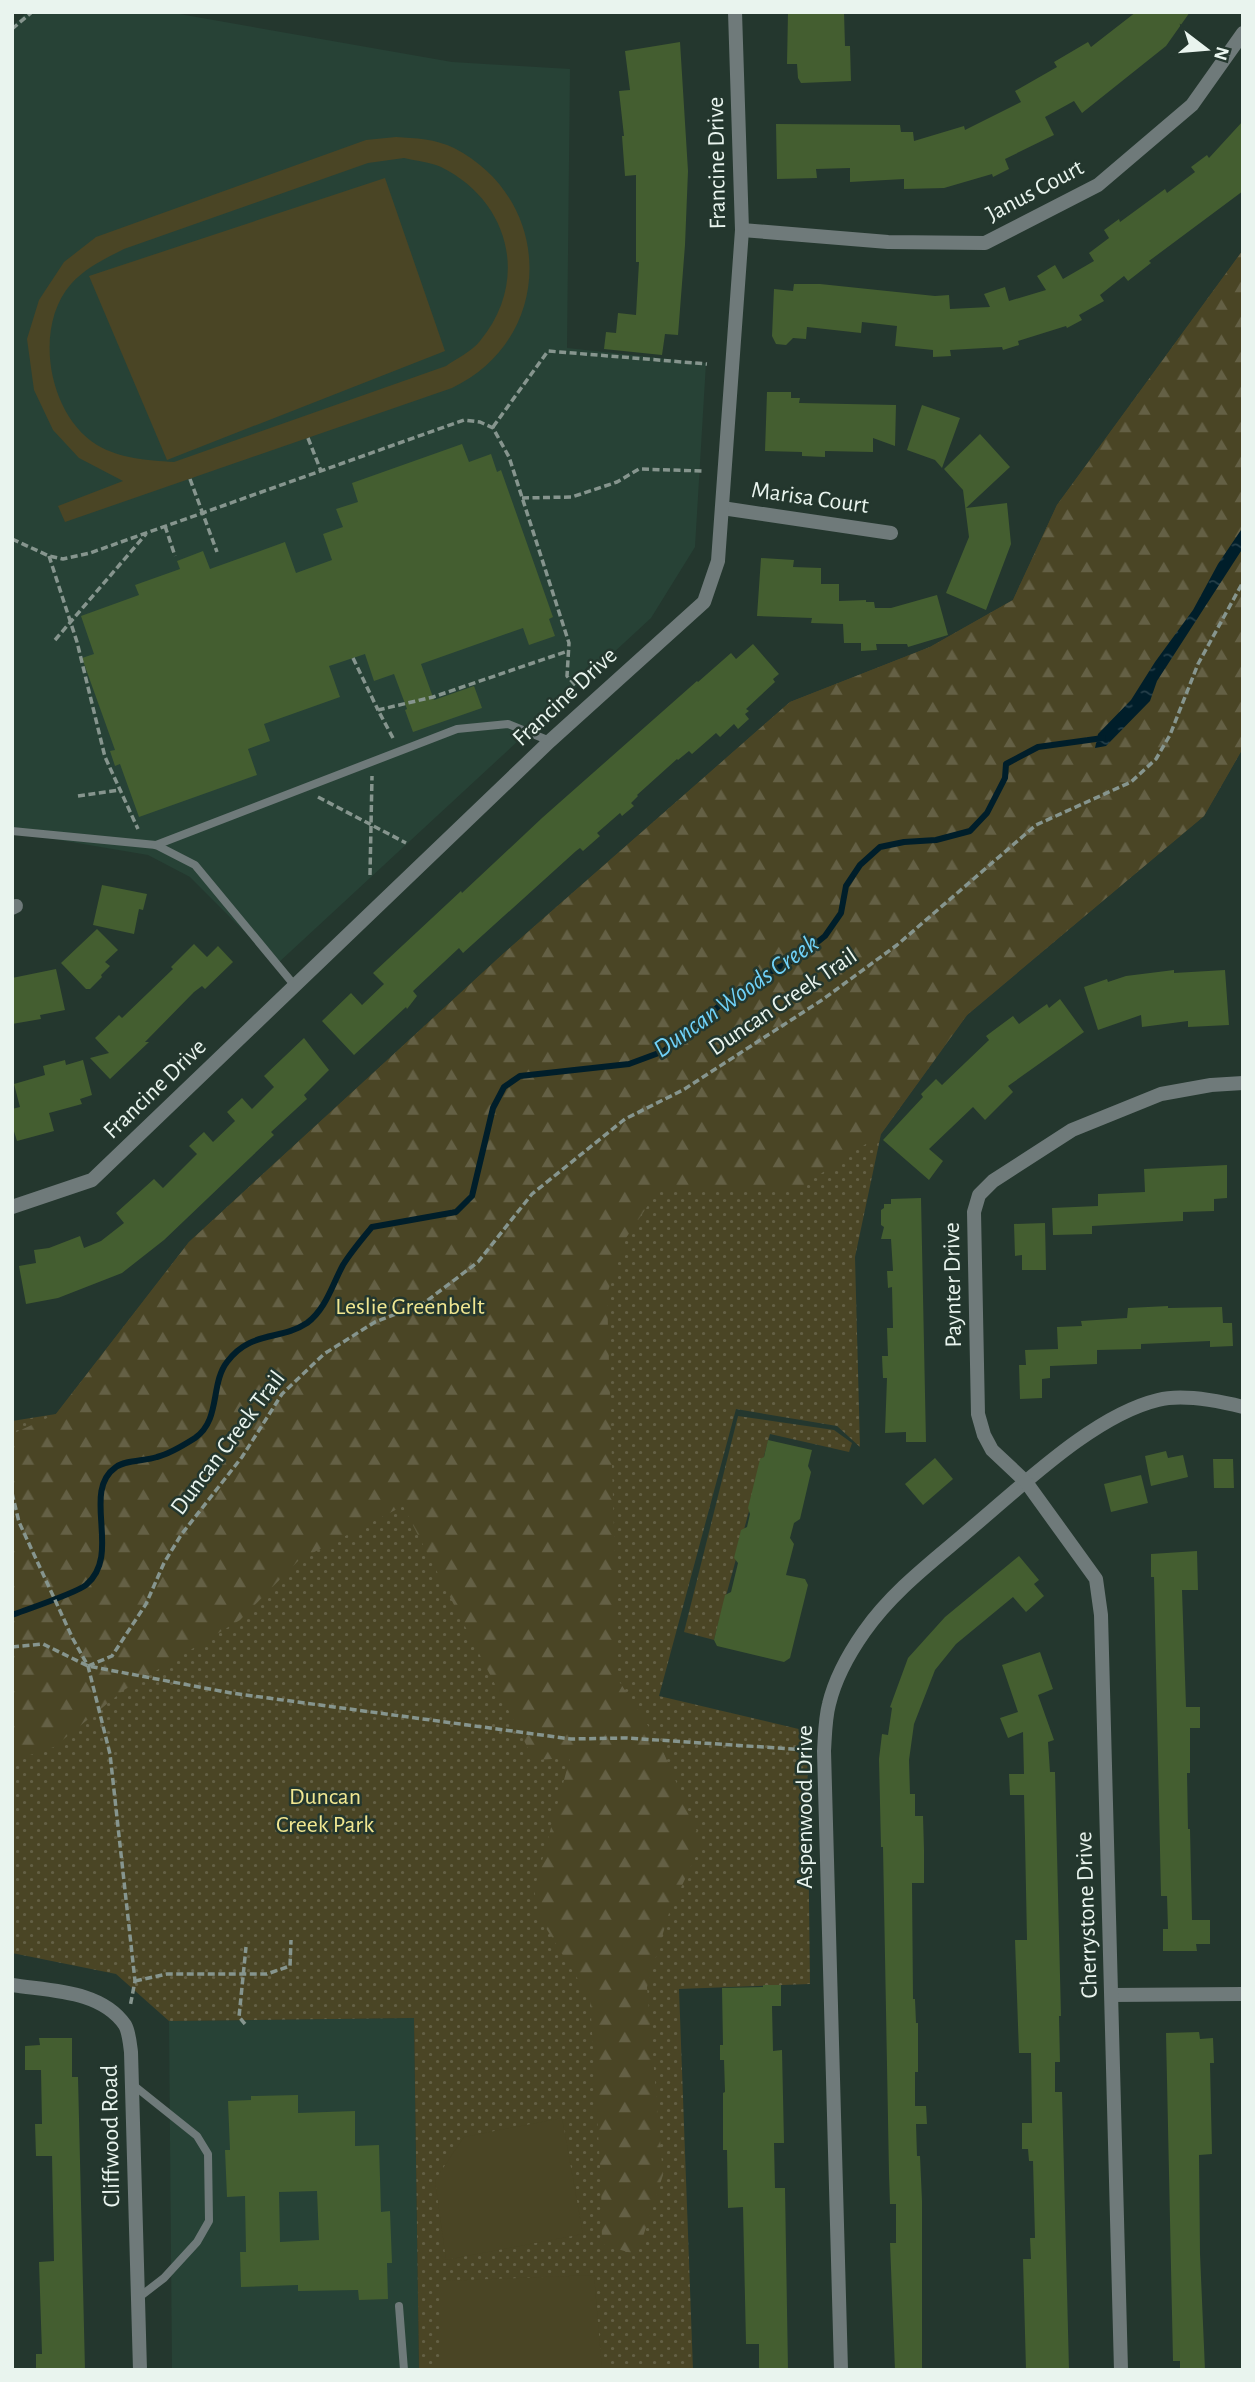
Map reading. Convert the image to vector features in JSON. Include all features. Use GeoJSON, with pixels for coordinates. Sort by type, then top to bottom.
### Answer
{"type":"FeatureCollection","features":[{"type":"Feature","properties":{"kind":"street","name":"Francine Drive"},"geometry":{"type":"LineString","coordinates":[[12,1207],[92,1180],[550,741],[704,602],[718,561],[742,230],[735,12]]}},
{"type":"Feature","properties":{"kind":"street","name":"Janus Court"},"geometry":{"type":"LineString","coordinates":[[742,230],[888,242],[985,243],[1098,186],[1192,105],[1243,33]]}},
{"type":"Feature","properties":{"kind":"street","name":"Marisa Court"},"geometry":{"type":"LineString","coordinates":[[722,508],[891,533]]}},
{"type":"Feature","properties":{"kind":"street","name":"Paynter Drive"},"geometry":{"type":"LineString","coordinates":[[1026,1482],[992,1450],[978,1414],[974,1212],[979,1195],[993,1181],[1072,1130],[1161,1094],[1211,1085],[1243,1083]]}},
{"type":"Feature","properties":{"kind":"street","name":"Aspenwood Drive"},"geometry":{"type":"LineString","coordinates":[[841,2370],[824,1751],[829,1704],[842,1670],[863,1633],[894,1595],[1026,1482],[1099,1426],[1126,1410],[1161,1399],[1193,1399],[1243,1407]]}},
{"type":"Feature","properties":{"kind":"street","name":"Cherrystone Drive"},"geometry":{"type":"LineString","coordinates":[[1026,1482],[1096,1579],[1101,1615],[1121,2370]]}},
{"type":"Feature","properties":{"kind":"street"},"geometry":{"type":"LineString","coordinates":[[12,1985],[82,1996],[106,2006],[126,2026]]}},
{"type":"Feature","properties":{"kind":"street"},"geometry":{"type":"LineString","coordinates":[[1112,1995],[1243,1994]]}},
{"type":"Feature","properties":{"kind":"street","name":"Cliffwood Road"},"geometry":{"type":"LineString","coordinates":[[126,2026],[131,2052],[140,2370]]}},
{"type":"Feature","properties":{"kind":"lane"},"geometry":{"type":"LineString","coordinates":[[156,845],[457,729],[508,724],[550,741]]}},
{"type":"Feature","properties":{"kind":"lane"},"geometry":{"type":"LineString","coordinates":[[12,831],[156,845],[195,865],[295,986]]}},
{"type":"Feature","properties":{"kind":"lane"},"geometry":{"type":"LineString","coordinates":[[132,2084],[197,2137],[208,2154],[209,2221],[197,2242],[164,2278],[138,2299]]}},
{"type":"Feature","properties":{"kind":"lane"},"geometry":{"type":"LineString","coordinates":[[399,2306],[404,2370]]}},
{"type":"Feature","properties":{"kind":"path"},"geometry":{"type":"LineString","coordinates":[[12,29],[32,12]]}},
{"type":"Feature","properties":{"kind":"path"},"geometry":{"type":"LineString","coordinates":[[493,428],[548,351],[707,364]]}},
{"type":"Feature","properties":{"kind":"path"},"geometry":{"type":"LineString","coordinates":[[12,539],[49,556],[63,559],[90,553],[464,420],[481,422],[493,428],[509,457],[569,643],[567,676],[578,687]]}},
{"type":"Feature","properties":{"kind":"path"},"geometry":{"type":"LineString","coordinates":[[308,438],[321,471]]}},
{"type":"Feature","properties":{"kind":"path"},"geometry":{"type":"LineString","coordinates":[[522,498],[572,497],[617,482],[639,470],[703,471]]}},
{"type":"Feature","properties":{"kind":"path"},"geometry":{"type":"LineString","coordinates":[[190,479],[216,552]]}},
{"type":"Feature","properties":{"kind":"path"},"geometry":{"type":"LineString","coordinates":[[164,526],[175,556]]}},
{"type":"Feature","properties":{"kind":"path"},"geometry":{"type":"LineString","coordinates":[[55,640],[148,533]]}},
{"type":"Feature","properties":{"kind":"path"},"geometry":{"type":"LineString","coordinates":[[49,556],[77,642],[105,757],[145,844]]}},
{"type":"Feature","properties":{"kind":"path","name":"Duncan Creek Trail"},"geometry":{"type":"LineString","coordinates":[[88,1666],[112,1656],[146,1604],[164,1563],[181,1535],[242,1457],[282,1394],[324,1354],[375,1322],[424,1303],[478,1262],[531,1194],[625,1119],[683,1090],[822,1000],[897,945],[1036,825],[1131,782],[1156,759],[1170,735],[1198,664],[1243,582]]}},
{"type":"Feature","properties":{"kind":"path"},"geometry":{"type":"LineString","coordinates":[[377,710],[433,696],[568,652]]}},
{"type":"Feature","properties":{"kind":"path"},"geometry":{"type":"LineString","coordinates":[[353,658],[400,751]]}},
{"type":"Feature","properties":{"kind":"path"},"geometry":{"type":"LineString","coordinates":[[370,876],[372,774]]}},
{"type":"Feature","properties":{"kind":"path"},"geometry":{"type":"LineString","coordinates":[[78,796],[120,790]]}},
{"type":"Feature","properties":{"kind":"path"},"geometry":{"type":"LineString","coordinates":[[314,794],[406,843]]}},
{"type":"Feature","properties":{"kind":"path"},"geometry":{"type":"LineString","coordinates":[[12,1493],[19,1522],[41,1574],[88,1666],[110,1754],[135,1981],[126,2026]]}},
{"type":"Feature","properties":{"kind":"path"},"geometry":{"type":"LineString","coordinates":[[12,1647],[43,1644],[88,1666],[231,1693],[571,1739],[627,1738],[824,1751]]}},
{"type":"Feature","properties":{"kind":"path"},"geometry":{"type":"LineString","coordinates":[[135,1981],[167,1974],[267,1974],[290,1966],[291,1940]]}},
{"type":"Feature","properties":{"kind":"path"},"geometry":{"type":"LineString","coordinates":[[245,2024],[239,2017],[246,1947]]}},
{"type":"Feature","properties":{"kind":"shaded area"},"geometry":{"type":"Polygon","coordinates":[[[27,12],[168,12],[452,62],[570,69],[567,348],[706,363],[695,547],[651,618],[277,964],[190,877],[148,855],[12,832],[12,26],[27,12]]]}},
{"type":"Feature","properties":{"kind":"shaded area"},"geometry":{"type":"Polygon","coordinates":[[[414,2018],[419,2370],[172,2370],[169,2021],[414,2018]]]}},
{"type":"Feature","properties":{"kind":"green space"},"geometry":{"type":"Polygon","coordinates":[[[403,137],[447,145],[487,171],[511,201],[525,234],[530,269],[525,304],[510,337],[486,366],[452,388],[65,522],[58,506],[123,481],[79,458],[53,430],[34,390],[27,339],[39,300],[64,262],[96,237],[366,140],[403,137]],[[404,158],[368,163],[124,249],[83,273],[71,284],[59,302],[52,323],[50,346],[51,369],[57,392],[80,431],[97,445],[115,453],[174,462],[446,366],[473,348],[496,318],[505,293],[508,269],[505,244],[497,221],[483,200],[465,182],[441,167],[404,158]]]}},
{"type":"Feature","properties":{"kind":"green space"},"geometry":{"type":"Polygon","coordinates":[[[385,178],[445,351],[167,460],[89,276],[385,178]]]}},
{"type":"Feature","properties":{"kind":"green space","name":"Duncan Creek Park"},"geometry":{"type":"Polygon","coordinates":[[[1243,250],[1243,748],[1204,816],[967,1015],[881,1134],[855,1257],[860,1447],[837,1426],[736,1409],[659,1696],[807,1731],[810,1984],[679,1989],[693,2370],[419,2370],[414,2018],[169,2021],[116,1974],[12,1953],[12,1421],[56,1414],[189,1242],[504,953],[790,702],[930,647],[1013,600],[1057,505],[1243,250]]]}},
{"type":"Feature","properties":{"kind":"green space","name":"Leslie Greenbelt"},"geometry":{"type":"Polygon","coordinates":[[[1243,250],[1243,748],[1204,816],[967,1015],[881,1134],[799,1188],[659,1189],[626,1238],[607,1294],[617,1678],[660,1744],[702,1843],[669,1913],[647,1987],[663,2175],[637,2255],[602,2244],[590,1999],[541,1920],[534,1890],[570,1758],[534,1760],[403,1506],[299,1560],[240,1620],[124,1690],[54,1747],[12,1761],[12,1434],[56,1414],[189,1242],[504,953],[790,702],[930,647],[1013,600],[1057,505],[1243,250]]]}},
{"type":"Feature","properties":{"kind":"green space"},"geometry":{"type":"Polygon","coordinates":[[[738,1416],[834,1430],[852,1443],[849,1452],[770,1434],[714,1640],[684,1632],[738,1416]]]}},
{"type":"Feature","properties":{"kind":"green space"},"geometry":{"type":"Polygon","coordinates":[[[562,2118],[583,2234],[446,2260],[435,2180],[464,2137],[562,2118]]]}},
{"type":"Feature","properties":{"kind":"green space"},"geometry":{"type":"Polygon","coordinates":[[[594,2275],[602,2370],[443,2370],[443,2281],[594,2275]]]}},
{"type":"Feature","properties":{"kind":"water"},"geometry":{"type":"Polygon","coordinates":[[[1243,527],[1243,548],[1157,681],[1150,701],[1106,746],[1095,748],[1098,734],[1131,700],[1193,610],[1218,564],[1243,527]]]}},
{"type":"Feature","properties":{"kind":"building"},"geometry":{"type":"Polygon","coordinates":[[[788,12],[844,12],[845,46],[850,46],[851,81],[801,83],[797,64],[787,64],[788,12]]]}},
{"type":"Feature","properties":{"kind":"building"},"geometry":{"type":"Polygon","coordinates":[[[1136,12],[1190,12],[1166,46],[1082,113],[1074,101],[1045,117],[1054,135],[1005,159],[1009,169],[993,177],[992,174],[944,188],[904,189],[904,179],[850,182],[850,168],[816,169],[817,178],[777,179],[776,124],[900,125],[901,132],[913,132],[914,141],[964,126],[965,130],[1021,102],[1015,91],[1057,67],[1054,62],[1088,42],[1091,47],[1136,12]]]}},
{"type":"Feature","properties":{"kind":"building"},"geometry":{"type":"Polygon","coordinates":[[[680,42],[688,171],[678,335],[665,334],[662,355],[604,349],[606,332],[616,333],[618,313],[636,315],[639,262],[636,262],[636,175],[625,176],[619,91],[630,90],[625,51],[680,42]]]}},
{"type":"Feature","properties":{"kind":"building"},"geometry":{"type":"Polygon","coordinates":[[[1243,121],[1243,191],[1149,261],[1151,263],[1128,281],[1124,276],[1100,295],[1104,301],[1079,315],[1082,320],[1067,328],[1066,326],[1018,341],[1019,345],[1003,350],[1002,347],[950,350],[951,356],[933,357],[933,350],[895,346],[897,326],[862,322],[861,333],[807,327],[806,339],[793,338],[786,345],[776,344],[772,336],[774,289],[793,291],[794,284],[949,295],[950,309],[990,307],[984,294],[1005,287],[1009,301],[1046,290],[1037,276],[1055,265],[1063,279],[1094,261],[1089,253],[1109,238],[1104,230],[1119,219],[1120,222],[1165,189],[1167,193],[1195,172],[1191,167],[1207,155],[1209,158],[1243,121]]]}},
{"type":"Feature","properties":{"kind":"building"},"geometry":{"type":"Polygon","coordinates":[[[767,392],[791,392],[791,398],[800,398],[799,403],[896,405],[895,446],[873,438],[873,452],[825,451],[825,457],[802,456],[802,452],[765,451],[767,392]]]}},
{"type":"Feature","properties":{"kind":"building"},"geometry":{"type":"Polygon","coordinates":[[[922,405],[960,418],[942,468],[935,460],[907,450],[922,405]]]}},
{"type":"Feature","properties":{"kind":"building"},"geometry":{"type":"Polygon","coordinates":[[[980,434],[1010,467],[966,508],[1007,503],[1011,544],[986,610],[946,593],[969,537],[963,490],[944,469],[980,434]]]}},
{"type":"Feature","properties":{"kind":"building"},"geometry":{"type":"Polygon","coordinates":[[[462,444],[469,462],[491,454],[497,472],[501,470],[553,617],[549,619],[555,636],[529,645],[523,628],[421,664],[434,700],[474,686],[482,708],[413,732],[394,674],[374,681],[365,654],[329,666],[340,697],[264,724],[270,741],[248,749],[257,775],[139,817],[120,764],[115,766],[110,751],[115,750],[82,658],[94,654],[81,616],[139,595],[135,585],[180,569],[177,561],[203,551],[210,569],[285,542],[296,573],[332,560],[323,534],[343,527],[336,509],[358,502],[352,483],[462,444]]]}},
{"type":"Feature","properties":{"kind":"building"},"geometry":{"type":"Polygon","coordinates":[[[761,558],[794,560],[793,567],[821,568],[821,584],[839,584],[839,601],[866,600],[874,602],[875,608],[891,608],[937,595],[948,635],[908,647],[907,644],[876,644],[877,650],[861,651],[861,643],[844,643],[843,624],[811,623],[812,618],[757,616],[761,558]]]}},
{"type":"Feature","properties":{"kind":"building"},"geometry":{"type":"Polygon","coordinates":[[[753,644],[779,674],[773,679],[775,682],[746,709],[749,711],[745,714],[749,719],[738,729],[734,724],[720,737],[716,733],[692,754],[689,751],[677,759],[637,795],[631,803],[634,806],[622,816],[620,813],[597,833],[600,836],[583,851],[580,848],[576,851],[463,953],[459,948],[413,991],[417,996],[407,1009],[406,1007],[354,1055],[322,1021],[351,993],[362,1005],[384,984],[373,973],[461,891],[462,893],[542,818],[697,681],[731,653],[736,659],[753,644]]]}},
{"type":"Feature","properties":{"kind":"building"},"geometry":{"type":"Polygon","coordinates":[[[102,885],[147,894],[143,910],[139,909],[134,934],[93,925],[102,885]]]}},
{"type":"Feature","properties":{"kind":"building"},"geometry":{"type":"Polygon","coordinates":[[[97,929],[118,950],[105,962],[110,966],[102,977],[90,989],[86,989],[61,963],[97,929]]]}},
{"type":"Feature","properties":{"kind":"building"},"geometry":{"type":"Polygon","coordinates":[[[194,944],[207,957],[218,946],[233,962],[205,989],[202,986],[194,992],[145,1042],[149,1042],[110,1079],[90,1058],[109,1053],[95,1038],[119,1015],[122,1018],[173,969],[171,967],[194,944]]]}},
{"type":"Feature","properties":{"kind":"building"},"geometry":{"type":"Polygon","coordinates":[[[56,969],[65,1010],[40,1015],[41,1019],[12,1024],[12,978],[56,969]]]}},
{"type":"Feature","properties":{"kind":"building"},"geometry":{"type":"Polygon","coordinates":[[[1174,970],[1174,973],[1225,970],[1229,1025],[1188,1027],[1188,1021],[1142,1027],[1141,1015],[1098,1030],[1084,987],[1107,979],[1108,982],[1126,976],[1174,970]]]}},
{"type":"Feature","properties":{"kind":"building"},"geometry":{"type":"Polygon","coordinates":[[[1060,999],[1084,1032],[1008,1086],[1013,1092],[985,1120],[973,1107],[929,1149],[943,1161],[929,1180],[883,1140],[923,1097],[921,1094],[936,1079],[942,1085],[989,1040],[986,1036],[1013,1016],[1019,1024],[1047,1004],[1049,1008],[1060,999]]]}},
{"type":"Feature","properties":{"kind":"building"},"geometry":{"type":"Polygon","coordinates":[[[304,1038],[329,1070],[304,1095],[307,1099],[271,1132],[274,1135],[164,1240],[122,1273],[58,1298],[26,1304],[19,1266],[36,1263],[34,1250],[49,1248],[80,1236],[84,1248],[101,1241],[124,1223],[116,1213],[154,1179],[163,1188],[197,1154],[189,1146],[204,1132],[213,1142],[235,1121],[227,1112],[242,1098],[252,1109],[274,1087],[264,1076],[304,1038]]]}},
{"type":"Feature","properties":{"kind":"building"},"geometry":{"type":"Polygon","coordinates":[[[65,1060],[66,1065],[83,1060],[92,1095],[80,1099],[82,1104],[49,1113],[54,1131],[17,1141],[12,1125],[12,1109],[20,1107],[14,1084],[45,1075],[43,1066],[65,1060]]]}},
{"type":"Feature","properties":{"kind":"building"},"geometry":{"type":"Polygon","coordinates":[[[1227,1165],[1227,1198],[1214,1199],[1214,1211],[1183,1212],[1183,1221],[1092,1226],[1092,1234],[1053,1235],[1052,1208],[1098,1206],[1098,1194],[1145,1192],[1144,1169],[1227,1165]]]}},
{"type":"Feature","properties":{"kind":"building"},"geometry":{"type":"Polygon","coordinates":[[[921,1198],[926,1442],[906,1442],[906,1432],[885,1433],[887,1378],[883,1378],[882,1356],[888,1356],[887,1328],[893,1328],[892,1287],[888,1288],[887,1271],[893,1271],[891,1239],[881,1239],[884,1227],[881,1225],[881,1210],[884,1204],[891,1204],[891,1199],[921,1198]]]}},
{"type":"Feature","properties":{"kind":"building"},"geometry":{"type":"Polygon","coordinates":[[[1045,1223],[1046,1270],[1022,1270],[1022,1255],[1015,1256],[1014,1224],[1045,1223]]]}},
{"type":"Feature","properties":{"kind":"building"},"geometry":{"type":"Polygon","coordinates":[[[1222,1307],[1223,1323],[1232,1323],[1233,1346],[1210,1347],[1210,1341],[1141,1344],[1141,1349],[1097,1350],[1097,1364],[1050,1366],[1050,1378],[1042,1379],[1042,1398],[1020,1399],[1019,1365],[1026,1365],[1025,1350],[1058,1349],[1057,1327],[1082,1326],[1081,1321],[1127,1318],[1128,1308],[1222,1307]]]}},
{"type":"Feature","properties":{"kind":"building"},"geometry":{"type":"Polygon","coordinates":[[[768,1440],[812,1450],[808,1466],[811,1472],[800,1519],[794,1523],[790,1538],[794,1544],[786,1575],[805,1579],[808,1585],[790,1658],[784,1662],[717,1646],[714,1640],[725,1595],[731,1592],[738,1563],[734,1558],[741,1530],[747,1527],[750,1514],[748,1508],[760,1459],[764,1457],[768,1440]]]}},
{"type":"Feature","properties":{"kind":"building"},"geometry":{"type":"Polygon","coordinates":[[[1166,1451],[1168,1458],[1183,1455],[1188,1477],[1151,1486],[1145,1456],[1166,1451]]]}},
{"type":"Feature","properties":{"kind":"building"},"geometry":{"type":"Polygon","coordinates":[[[935,1458],[953,1479],[923,1505],[905,1484],[935,1458]]]}},
{"type":"Feature","properties":{"kind":"building"},"geometry":{"type":"Polygon","coordinates":[[[1213,1459],[1233,1459],[1234,1488],[1214,1488],[1213,1459]]]}},
{"type":"Feature","properties":{"kind":"building"},"geometry":{"type":"Polygon","coordinates":[[[1141,1475],[1148,1503],[1111,1512],[1104,1484],[1141,1475]]]}},
{"type":"Feature","properties":{"kind":"building"},"geometry":{"type":"Polygon","coordinates":[[[1197,1551],[1198,1590],[1182,1590],[1186,1707],[1200,1707],[1200,1728],[1190,1728],[1190,1773],[1187,1773],[1188,1829],[1192,1920],[1210,1920],[1210,1944],[1196,1944],[1197,1951],[1163,1951],[1163,1929],[1168,1929],[1167,1896],[1161,1896],[1154,1577],[1151,1577],[1151,1554],[1197,1551]]]}},
{"type":"Feature","properties":{"kind":"building"},"geometry":{"type":"Polygon","coordinates":[[[1019,1556],[1039,1580],[1034,1584],[1044,1596],[1026,1612],[1013,1597],[956,1644],[935,1670],[914,1724],[909,1760],[910,1794],[915,1794],[915,1816],[923,1816],[924,1850],[924,1883],[912,1883],[913,1999],[918,2023],[915,2106],[926,2106],[927,2124],[916,2124],[922,2201],[922,2370],[895,2370],[890,2243],[896,2243],[896,2204],[890,2204],[889,2174],[879,1759],[882,1734],[888,1735],[890,1707],[908,1658],[945,1617],[1019,1556]]]}},
{"type":"Feature","properties":{"kind":"building"},"geometry":{"type":"Polygon","coordinates":[[[1040,1652],[1053,1689],[1038,1695],[1054,1740],[1048,1742],[1050,1772],[1055,1772],[1061,2016],[1060,2062],[1055,2062],[1055,2092],[1062,2092],[1069,2370],[1026,2370],[1023,2259],[1031,2259],[1030,2238],[1035,2238],[1033,2161],[1029,2161],[1028,2149],[1022,2149],[1022,2123],[1032,2123],[1031,2053],[1019,2053],[1015,1940],[1027,1940],[1024,1795],[1010,1795],[1009,1774],[1024,1774],[1023,1732],[1008,1738],[1000,1718],[1018,1712],[1002,1665],[1040,1652]]]}},
{"type":"Feature","properties":{"kind":"building"},"geometry":{"type":"Polygon","coordinates":[[[781,1985],[781,2006],[772,2006],[773,2051],[782,2050],[784,2143],[774,2143],[775,2188],[785,2188],[788,2370],[759,2370],[759,2344],[746,2344],[743,2207],[728,2208],[727,2150],[723,2150],[724,2060],[720,2060],[720,2045],[723,2045],[722,1988],[781,1985]]]}},
{"type":"Feature","properties":{"kind":"building"},"geometry":{"type":"Polygon","coordinates":[[[1199,2032],[1200,2039],[1213,2038],[1214,2063],[1210,2063],[1212,2154],[1199,2155],[1205,2370],[1180,2370],[1180,2361],[1173,2361],[1166,2033],[1199,2032]]]}},
{"type":"Feature","properties":{"kind":"building"},"geometry":{"type":"Polygon","coordinates":[[[39,2038],[72,2038],[72,2077],[78,2077],[85,2370],[36,2370],[36,2354],[42,2354],[39,2262],[54,2261],[52,2156],[36,2156],[35,2124],[42,2124],[41,2070],[25,2070],[25,2046],[40,2045],[39,2038]]]}},
{"type":"Feature","properties":{"kind":"building"},"geometry":{"type":"Polygon","coordinates":[[[298,2095],[298,2113],[355,2111],[355,2146],[379,2145],[381,2212],[390,2211],[392,2263],[387,2263],[388,2299],[359,2300],[358,2290],[298,2291],[298,2285],[241,2287],[240,2252],[246,2252],[245,2196],[227,2197],[225,2150],[230,2150],[228,2101],[251,2100],[251,2096],[298,2095]],[[317,2191],[279,2192],[280,2242],[319,2240],[317,2191]]]}},
{"type":"Feature","properties":{"kind":"waterway","name":"Duncan Woods Creek"},"geometry":{"type":"LineString","coordinates":[[12,1615],[86,1585],[96,1572],[101,1557],[100,1507],[106,1478],[120,1465],[166,1454],[195,1438],[209,1422],[218,1381],[227,1362],[246,1345],[297,1329],[314,1317],[324,1304],[346,1260],[372,1227],[456,1212],[472,1196],[493,1108],[504,1087],[520,1076],[629,1064],[664,1051],[724,1002],[799,957],[825,936],[841,913],[846,886],[860,865],[880,847],[936,840],[970,831],[987,813],[1005,778],[1006,764],[1038,747],[1103,738]]}}]}
